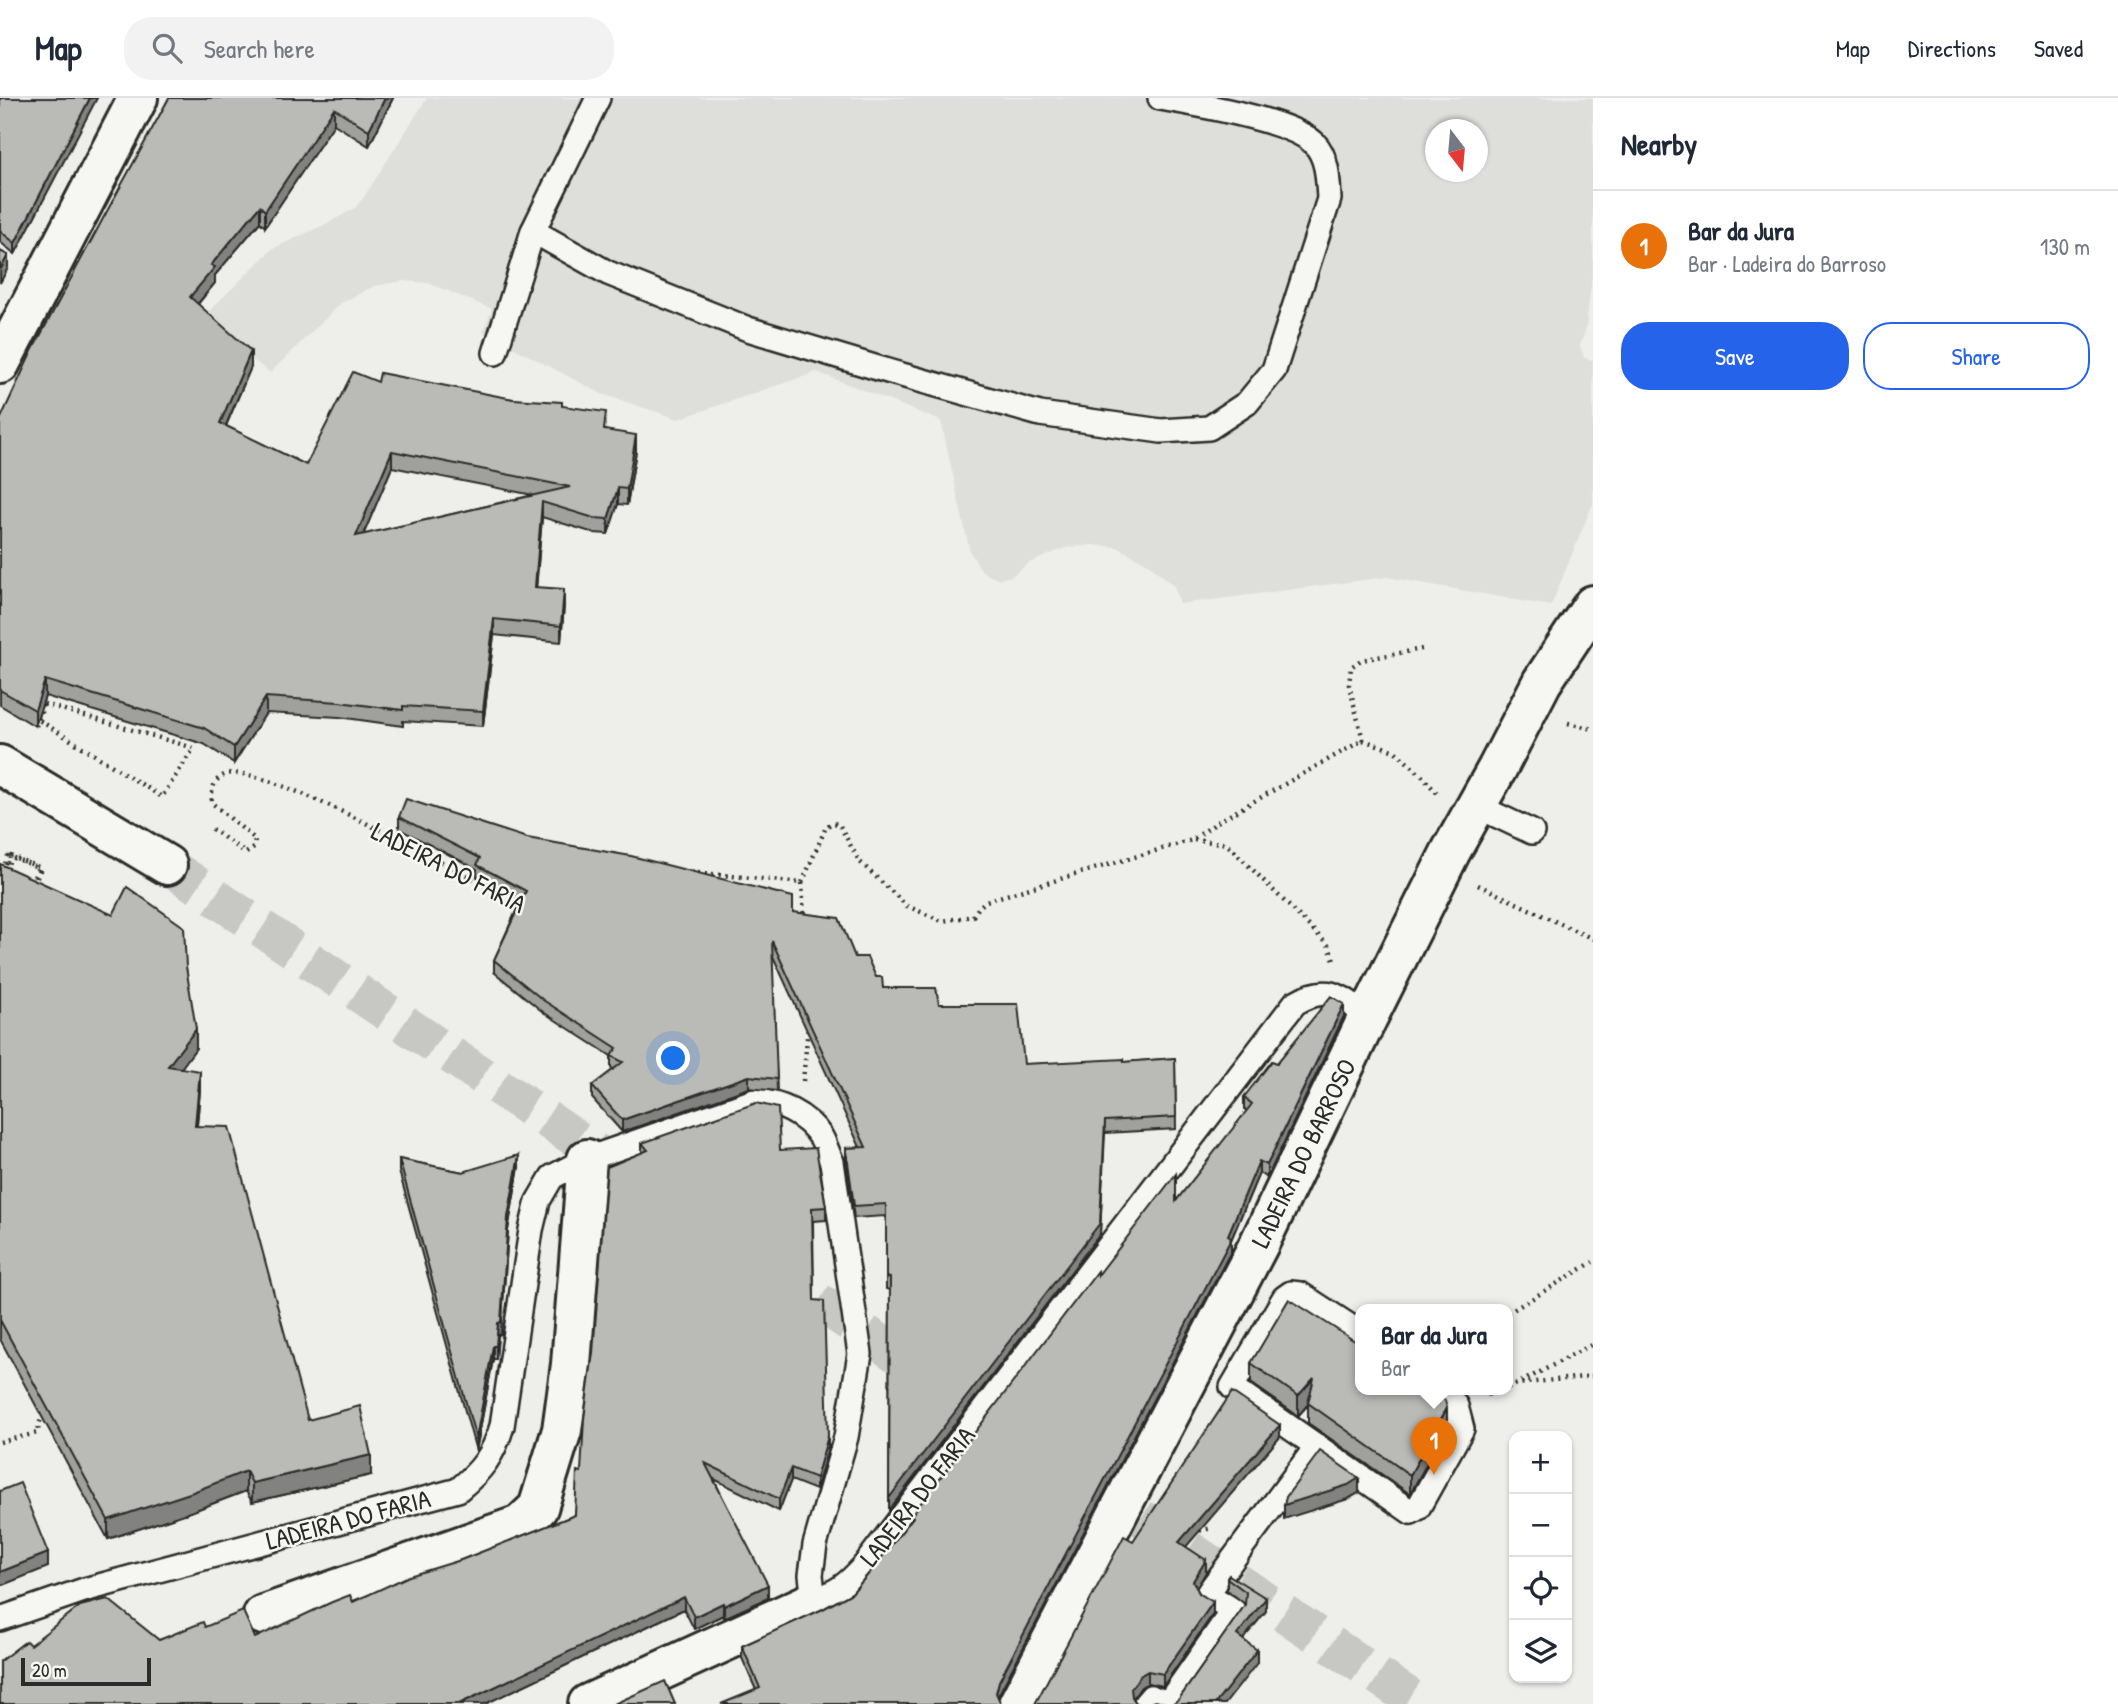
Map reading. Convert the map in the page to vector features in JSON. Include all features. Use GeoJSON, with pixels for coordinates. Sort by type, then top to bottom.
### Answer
{"type":"FeatureCollection","features":[{"type":"Feature","properties":{"kind":"street"},"geometry":{"type":"LineString","coordinates":[[0,364],[138,98]]}},
{"type":"Feature","properties":{"kind":"street","name":"LADEIRA DO BARROSO"},"geometry":{"type":"LineString","coordinates":[[1018,1704],[1259,1244],[1357,1008],[1442,869],[1542,682],[1593,605]]}},
{"type":"Feature","properties":{"kind":"street"},"geometry":{"type":"LineString","coordinates":[[0,765],[167,865]]}},
{"type":"Feature","properties":{"kind":"street"},"geometry":{"type":"LineString","coordinates":[[263,1615],[520,1525],[538,1508],[562,1430],[571,1364],[587,1158]]}},
{"type":"Feature","properties":{"kind":"street"},"geometry":{"type":"LineString","coordinates":[[588,1704],[814,1601]]}},
{"type":"Feature","properties":{"kind":"lane"},"geometry":{"type":"LineString","coordinates":[[495,353],[533,231],[598,98]]}},
{"type":"Feature","properties":{"kind":"lane"},"geometry":{"type":"LineString","coordinates":[[533,231],[608,273],[748,329],[891,372],[1040,414],[1161,430],[1209,428],[1247,403],[1274,370],[1329,199],[1328,172],[1316,144],[1296,130],[1210,107],[1160,98]]}},
{"type":"Feature","properties":{"kind":"lane"},"geometry":{"type":"LineString","coordinates":[[1471,817],[1532,832]]}},
{"type":"Feature","properties":{"kind":"lane","name":"LADEIRA DO FARIA"},"geometry":{"type":"LineString","coordinates":[[0,1619],[84,1590],[458,1490],[478,1472],[495,1448],[502,1426],[531,1230],[537,1201],[552,1177],[587,1158],[754,1101],[770,1102],[798,1114],[820,1136],[832,1162],[860,1354],[846,1437],[815,1545],[811,1576],[814,1601],[847,1586],[864,1566],[1295,1003],[1312,993],[1330,993],[1357,1008]]}},
{"type":"Feature","properties":{"kind":"lane"},"geometry":{"type":"LineString","coordinates":[[1355,1330],[1300,1294],[1291,1293],[1283,1298],[1232,1387],[1411,1512],[1415,1511],[1462,1429],[1456,1405],[1447,1395]]}},
{"type":"Feature","properties":{"kind":"lane"},"geometry":{"type":"LineString","coordinates":[[1145,1704],[1151,1697],[1168,1703],[1233,1610],[1208,1594],[1317,1446]]}},
{"type":"Feature","properties":{"kind":"path"},"geometry":{"type":"LineString","coordinates":[[1363,740],[1349,685],[1351,667],[1361,660],[1422,649]]}},
{"type":"Feature","properties":{"kind":"path"},"geometry":{"type":"LineString","coordinates":[[33,717],[162,797],[194,748],[44,704],[36,726]]}},
{"type":"Feature","properties":{"kind":"path"},"geometry":{"type":"LineString","coordinates":[[804,922],[802,883],[827,827],[832,823],[839,824],[859,861],[906,906],[943,921],[968,919],[986,901],[1192,840],[1219,821],[1363,740],[1395,751],[1471,817]]}},
{"type":"Feature","properties":{"kind":"path","name":"LADEIRA DO FARIA"},"geometry":{"type":"LineString","coordinates":[[212,829],[246,853],[254,848],[255,839],[212,803],[211,790],[216,781],[227,774],[241,773],[312,796],[526,907]]}},
{"type":"Feature","properties":{"kind":"path"},"geometry":{"type":"LineString","coordinates":[[1192,840],[1222,843],[1230,847],[1328,945],[1357,1008]]}},
{"type":"Feature","properties":{"kind":"path"},"geometry":{"type":"LineString","coordinates":[[0,877],[8,856],[38,867],[30,888]]}},
{"type":"Feature","properties":{"kind":"path"},"geometry":{"type":"LineString","coordinates":[[0,883],[11,856],[41,868],[29,895]]}},
{"type":"Feature","properties":{"kind":"path"},"geometry":{"type":"LineString","coordinates":[[1442,869],[1593,939]]}},
{"type":"Feature","properties":{"kind":"path"},"geometry":{"type":"LineString","coordinates":[[680,871],[802,883]]}},
{"type":"Feature","properties":{"kind":"path"},"geometry":{"type":"LineString","coordinates":[[798,1114],[807,1060],[808,1015]]}},
{"type":"Feature","properties":{"kind":"path"},"geometry":{"type":"LineString","coordinates":[[1513,1309],[1593,1262]]}},
{"type":"Feature","properties":{"kind":"path"},"geometry":{"type":"LineString","coordinates":[[1517,1384],[1593,1344]]}},
{"type":"Feature","properties":{"kind":"path"},"geometry":{"type":"LineString","coordinates":[[1513,1385],[1593,1376]]}},
{"type":"Feature","properties":{"kind":"path"},"geometry":{"type":"LineString","coordinates":[[0,1443],[37,1433],[44,1406]]}},
{"type":"Feature","properties":{"kind":"path"},"geometry":{"type":"LineString","coordinates":[[1186,1534],[1214,1528]]}},
{"type":"Feature","properties":{"kind":"shaded area"},"geometry":{"type":"Polygon","coordinates":[[[427,98],[1593,98],[1593,267],[1586,328],[1580,346],[1584,358],[1593,360],[1593,503],[1551,606],[1387,577],[1180,604],[1174,586],[1150,565],[1117,547],[1091,545],[1065,548],[1029,563],[1012,576],[999,579],[982,571],[970,552],[941,421],[817,372],[678,419],[602,394],[483,332],[492,309],[428,283],[403,281],[374,286],[341,303],[270,373],[201,319],[272,249],[355,208],[427,98]]]}},
{"type":"Feature","properties":{"kind":"building"},"geometry":{"type":"Polygon","coordinates":[[[0,98],[90,98],[15,243],[0,231],[0,98]]]}},
{"type":"Feature","properties":{"kind":"building"},"geometry":{"type":"Polygon","coordinates":[[[169,98],[385,98],[369,130],[334,108],[265,211],[260,206],[211,265],[215,267],[190,297],[251,351],[220,423],[306,465],[353,372],[378,382],[380,373],[513,399],[562,402],[562,406],[606,412],[604,430],[636,435],[627,489],[618,488],[608,519],[594,518],[542,502],[535,587],[564,589],[561,626],[494,619],[483,711],[403,706],[403,710],[266,697],[234,747],[204,728],[45,680],[35,710],[0,690],[0,420],[32,351],[169,98]],[[392,451],[356,536],[570,487],[392,451]]]}},
{"type":"Feature","properties":{"kind":"building"},"geometry":{"type":"Polygon","coordinates":[[[0,251],[8,255],[0,270],[0,251]]]}},
{"type":"Feature","properties":{"kind":"building"},"geometry":{"type":"Polygon","coordinates":[[[406,799],[527,838],[631,856],[793,897],[793,912],[839,918],[855,957],[867,957],[876,977],[882,977],[883,988],[936,988],[939,1004],[1018,1004],[1024,1064],[1175,1058],[1176,1117],[1105,1121],[1100,1223],[889,1498],[890,1278],[886,1277],[886,1204],[854,1206],[846,1148],[866,1147],[772,941],[777,1079],[749,1076],[622,1120],[592,1086],[623,1062],[611,1056],[617,1048],[543,1000],[494,960],[526,891],[477,865],[480,858],[399,817],[406,799]]]}},
{"type":"Feature","properties":{"kind":"building"},"geometry":{"type":"Polygon","coordinates":[[[0,864],[113,915],[127,887],[184,927],[186,967],[196,1029],[168,1066],[200,1071],[195,1126],[229,1127],[308,1420],[360,1406],[371,1455],[252,1483],[246,1471],[108,1520],[0,1320],[0,864]]]}},
{"type":"Feature","properties":{"kind":"building"},"geometry":{"type":"Polygon","coordinates":[[[1331,996],[1344,1004],[1267,1165],[1259,1161],[1228,1235],[1231,1239],[999,1681],[996,1693],[1001,1704],[721,1704],[760,1688],[742,1646],[852,1593],[872,1570],[1098,1271],[1098,1275],[1176,1174],[1176,1201],[1252,1104],[1244,1097],[1272,1061],[1277,1063],[1331,996]]]}},
{"type":"Feature","properties":{"kind":"building"},"geometry":{"type":"Polygon","coordinates":[[[756,1103],[778,1108],[780,1150],[816,1148],[826,1207],[812,1208],[814,1300],[824,1301],[828,1436],[816,1478],[791,1468],[779,1499],[705,1463],[768,1585],[694,1617],[684,1597],[459,1704],[0,1704],[0,1661],[26,1641],[30,1645],[80,1606],[108,1599],[159,1640],[203,1622],[205,1627],[243,1611],[255,1638],[350,1595],[353,1602],[409,1576],[461,1560],[575,1515],[577,1471],[581,1472],[584,1419],[593,1353],[607,1167],[648,1150],[642,1143],[756,1103]]]}},
{"type":"Feature","properties":{"kind":"building"},"geometry":{"type":"Polygon","coordinates":[[[519,1155],[508,1217],[501,1322],[498,1323],[496,1346],[493,1346],[476,1439],[399,1159],[463,1172],[519,1155]]]}},
{"type":"Feature","properties":{"kind":"building"},"geometry":{"type":"Polygon","coordinates":[[[1289,1299],[1355,1341],[1355,1395],[1438,1395],[1445,1400],[1447,1408],[1410,1475],[1308,1403],[1314,1378],[1298,1396],[1251,1363],[1289,1299]]]}},
{"type":"Feature","properties":{"kind":"building"},"geometry":{"type":"Polygon","coordinates":[[[1232,1392],[1280,1425],[1179,1542],[1206,1560],[1193,1581],[1199,1593],[1213,1602],[1163,1674],[1148,1671],[1141,1675],[1131,1688],[1132,1697],[1140,1704],[1035,1704],[1124,1536],[1133,1541],[1232,1392]]]}},
{"type":"Feature","properties":{"kind":"building"},"geometry":{"type":"Polygon","coordinates":[[[1320,1451],[1359,1478],[1348,1485],[1284,1505],[1286,1497],[1320,1451]]]}},
{"type":"Feature","properties":{"kind":"building"},"geometry":{"type":"Polygon","coordinates":[[[20,1483],[48,1553],[0,1572],[0,1491],[20,1483]]]}},
{"type":"Feature","properties":{"kind":"building"},"geometry":{"type":"Polygon","coordinates":[[[1229,1575],[1266,1598],[1237,1635],[1257,1650],[1215,1704],[1172,1704],[1179,1699],[1245,1605],[1246,1592],[1227,1578],[1229,1575]]]}},
{"type":"Feature","properties":{"kind":"building"},"geometry":{"type":"Polygon","coordinates":[[[665,1681],[675,1704],[614,1704],[665,1681]]]}},
{"type":"Feature","properties":{"kind":"building"},"geometry":{"type":"Polygon","coordinates":[[[1155,1701],[1171,1704],[1147,1704],[1155,1701]]]}},
{"type":"Feature","properties":{"kind":"tunnel"},"geometry":{"type":"LineString","coordinates":[[167,865],[657,1193]]}},
{"type":"Feature","properties":{"kind":"tunnel"},"geometry":{"type":"LineString","coordinates":[[771,1270],[1018,1435]]}},
{"type":"Feature","properties":{"kind":"tunnel"},"geometry":{"type":"LineString","coordinates":[[1094,1486],[1420,1704]]}},
{"type":"Feature","properties":{"kind":"place","name":"Bar da Jura"},"geometry":{"type":"Point","coordinates":[1434,1475]}}]}
